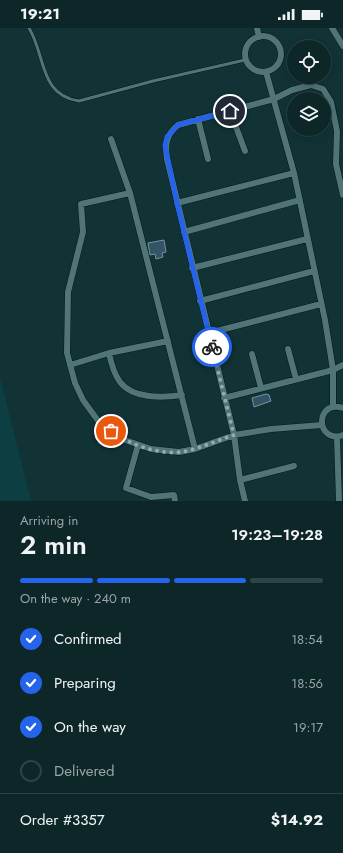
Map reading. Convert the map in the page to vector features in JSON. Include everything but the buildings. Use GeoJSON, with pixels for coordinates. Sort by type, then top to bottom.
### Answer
{"type":"FeatureCollection","features":[{"type":"Feature","properties":{"kind":"street"},"geometry":{"type":"LineString","coordinates":[[257,28],[260,36]]}},
{"type":"Feature","properties":{"kind":"street"},"geometry":{"type":"LineString","coordinates":[[332,28],[343,46]]}},
{"type":"Feature","properties":{"kind":"street"},"geometry":{"type":"LineString","coordinates":[[260,36],[265,36],[275,41],[280,51],[280,56],[276,66],[266,72],[256,71],[245,60],[244,54],[249,42],[260,36]]}},
{"type":"Feature","properties":{"kind":"street"},"geometry":{"type":"LineString","coordinates":[[266,72],[300,200],[330,349],[333,370],[334,407]]}},
{"type":"Feature","properties":{"kind":"street"},"geometry":{"type":"LineString","coordinates":[[245,501],[240,480],[234,435],[200,301],[167,159],[165,146],[167,137],[178,125],[274,99],[292,90],[311,85],[323,89],[331,102],[337,131],[336,164],[343,195]]}},
{"type":"Feature","properties":{"kind":"street"},"geometry":{"type":"LineString","coordinates":[[230,111],[244,151]]}},
{"type":"Feature","properties":{"kind":"street"},"geometry":{"type":"LineString","coordinates":[[198,119],[208,159]]}},
{"type":"Feature","properties":{"kind":"street"},"geometry":{"type":"LineString","coordinates":[[111,139],[130,193],[195,448]]}},
{"type":"Feature","properties":{"kind":"street"},"geometry":{"type":"LineString","coordinates":[[177,203],[294,173]]}},
{"type":"Feature","properties":{"kind":"street"},"geometry":{"type":"LineString","coordinates":[[130,193],[81,204],[83,232],[68,292],[66,338],[70,365],[83,400],[99,422],[122,439],[138,445],[165,451],[179,452],[234,435],[272,429],[322,425]]}},
{"type":"Feature","properties":{"kind":"street"},"geometry":{"type":"LineString","coordinates":[[184,232],[300,200]]}},
{"type":"Feature","properties":{"kind":"street"},"geometry":{"type":"LineString","coordinates":[[192,268],[307,239]]}},
{"type":"Feature","properties":{"kind":"street"},"geometry":{"type":"LineString","coordinates":[[200,301],[314,271]]}},
{"type":"Feature","properties":{"kind":"street"},"geometry":{"type":"LineString","coordinates":[[209,333],[321,304]]}},
{"type":"Feature","properties":{"kind":"street"},"geometry":{"type":"LineString","coordinates":[[70,365],[108,353],[168,341]]}},
{"type":"Feature","properties":{"kind":"street"},"geometry":{"type":"LineString","coordinates":[[288,349],[296,379]]}},
{"type":"Feature","properties":{"kind":"street"},"geometry":{"type":"LineString","coordinates":[[108,353],[113,368],[121,383],[134,392],[165,398],[182,396]]}},
{"type":"Feature","properties":{"kind":"street"},"geometry":{"type":"LineString","coordinates":[[252,354],[261,388]]}},
{"type":"Feature","properties":{"kind":"street"},"geometry":{"type":"LineString","coordinates":[[224,398],[333,370],[343,365]]}},
{"type":"Feature","properties":{"kind":"street"},"geometry":{"type":"LineString","coordinates":[[340,498],[340,436],[327,434],[322,425],[322,416],[329,408],[343,408]]}},
{"type":"Feature","properties":{"kind":"street"},"geometry":{"type":"LineString","coordinates":[[138,445],[126,488],[145,498],[174,495],[176,501]]}},
{"type":"Feature","properties":{"kind":"street"},"geometry":{"type":"LineString","coordinates":[[240,480],[294,466]]}},
{"type":"Feature","properties":{"kind":"lane"},"geometry":{"type":"LineString","coordinates":[[29,28],[50,84],[56,92],[68,99],[79,101],[153,81],[245,60]]}},
{"type":"Feature","properties":{"kind":"shaded area"},"geometry":{"type":"Polygon","coordinates":[[[0,377],[31,501],[0,501],[0,377]]]}},
{"type":"Feature","properties":{"kind":"way so far"},"geometry":{"type":"LineString","coordinates":[[111,431],[122,439],[151,449],[179,452],[234,435],[212,347]]}},
{"type":"Feature","properties":{"kind":"route"},"geometry":{"type":"LineString","coordinates":[[212,347],[177,203],[165,146],[167,137],[178,125],[230,111]]}}]}
